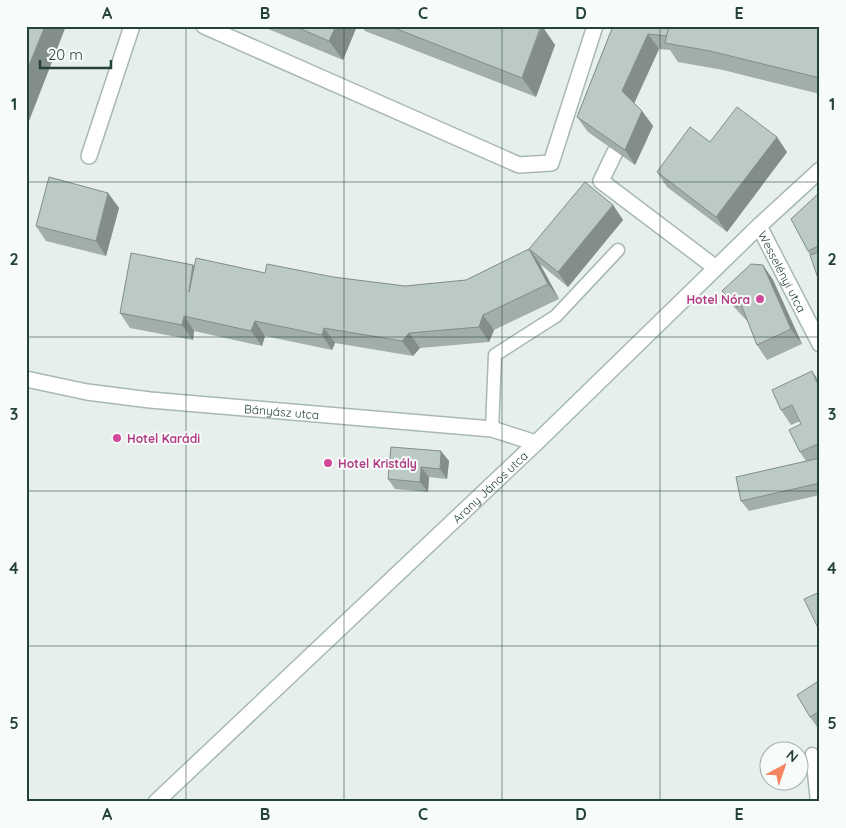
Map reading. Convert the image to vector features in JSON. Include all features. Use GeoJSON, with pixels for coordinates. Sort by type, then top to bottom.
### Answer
{"type":"FeatureCollection","features":[{"type":"Feature","properties":{"kind":"street"},"geometry":{"type":"LineString","coordinates":[[89,156],[132,26]]}},
{"type":"Feature","properties":{"kind":"street"},"geometry":{"type":"LineString","coordinates":[[204,26],[518,165],[550,163],[595,26]]}},
{"type":"Feature","properties":{"kind":"street"},"geometry":{"type":"LineString","coordinates":[[615,152],[600,181],[716,268]]}},
{"type":"Feature","properties":{"kind":"street","name":"Arany János utca"},"geometry":{"type":"LineString","coordinates":[[156,802],[536,443],[759,226],[820,170]]}},
{"type":"Feature","properties":{"kind":"street","name":"Wesselényi utca"},"geometry":{"type":"LineString","coordinates":[[759,226],[820,344]]}},
{"type":"Feature","properties":{"kind":"street","name":"Bányász utca"},"geometry":{"type":"LineString","coordinates":[[26,379],[87,392],[150,400],[492,429],[536,443]]}},
{"type":"Feature","properties":{"kind":"lane"},"geometry":{"type":"LineString","coordinates":[[492,429],[496,355],[556,316],[618,250]]}},
{"type":"Feature","properties":{"kind":"lane"},"geometry":{"type":"LineString","coordinates":[[812,754],[817,802]]}},
{"type":"Feature","properties":{"kind":"building"},"geometry":{"type":"Polygon","coordinates":[[[26,26],[45,26],[26,73],[26,26]]]}},
{"type":"Feature","properties":{"kind":"building"},"geometry":{"type":"Polygon","coordinates":[[[294,26],[336,26],[329,41],[294,26]]]}},
{"type":"Feature","properties":{"kind":"building"},"geometry":{"type":"Polygon","coordinates":[[[389,26],[541,26],[522,78],[389,26]]]}},
{"type":"Feature","properties":{"kind":"building"},"geometry":{"type":"Polygon","coordinates":[[[613,26],[669,26],[667,36],[648,34],[622,91],[642,111],[625,150],[577,117],[613,26]]]}},
{"type":"Feature","properties":{"kind":"building"},"geometry":{"type":"Polygon","coordinates":[[[669,26],[820,26],[820,78],[710,51],[665,43],[669,26]]]}},
{"type":"Feature","properties":{"kind":"building"},"geometry":{"type":"Polygon","coordinates":[[[737,107],[777,137],[716,217],[657,172],[690,127],[710,142],[737,107]]]}},
{"type":"Feature","properties":{"kind":"building"},"geometry":{"type":"Polygon","coordinates":[[[49,177],[108,193],[96,241],[36,226],[49,177]]]}},
{"type":"Feature","properties":{"kind":"building"},"geometry":{"type":"Polygon","coordinates":[[[585,182],[613,205],[558,272],[529,249],[585,182]]]}},
{"type":"Feature","properties":{"kind":"building"},"geometry":{"type":"Polygon","coordinates":[[[820,192],[820,221],[817,224],[820,229],[820,245],[808,251],[791,219],[820,192]]]}},
{"type":"Feature","properties":{"kind":"building"},"geometry":{"type":"Polygon","coordinates":[[[529,249],[548,284],[483,315],[479,327],[409,333],[402,341],[324,328],[322,335],[255,321],[251,331],[184,316],[182,325],[120,313],[131,253],[193,265],[189,292],[196,258],[265,273],[267,264],[333,277],[405,286],[466,280],[529,249]]]}},
{"type":"Feature","properties":{"kind":"building"},"geometry":{"type":"Polygon","coordinates":[[[820,252],[820,280],[819,281],[810,255],[820,252]]]}},
{"type":"Feature","properties":{"kind":"building"},"geometry":{"type":"Polygon","coordinates":[[[751,264],[763,265],[791,329],[757,345],[741,304],[737,307],[722,291],[751,264]]]}},
{"type":"Feature","properties":{"kind":"building"},"geometry":{"type":"Polygon","coordinates":[[[812,371],[820,389],[820,443],[800,452],[789,430],[801,424],[792,405],[781,410],[772,390],[812,371]]]}},
{"type":"Feature","properties":{"kind":"building"},"geometry":{"type":"Polygon","coordinates":[[[391,447],[441,451],[440,469],[421,467],[420,482],[388,479],[391,447]]]}},
{"type":"Feature","properties":{"kind":"building"},"geometry":{"type":"Polygon","coordinates":[[[820,458],[820,483],[741,501],[736,477],[820,458]]]}},
{"type":"Feature","properties":{"kind":"building"},"geometry":{"type":"Polygon","coordinates":[[[820,592],[820,632],[804,599],[820,592]]]}},
{"type":"Feature","properties":{"kind":"building"},"geometry":{"type":"Polygon","coordinates":[[[820,680],[820,711],[810,717],[797,695],[820,680]]]}},
{"type":"Feature","properties":{"kind":"place","name":"Hotel Nóra"},"geometry":{"type":"Point","coordinates":[760,299]}},
{"type":"Feature","properties":{"kind":"place","name":"Hotel Karádi"},"geometry":{"type":"Point","coordinates":[117,438]}},
{"type":"Feature","properties":{"kind":"place","name":"Hotel Kristály"},"geometry":{"type":"Point","coordinates":[328,463]}}]}
